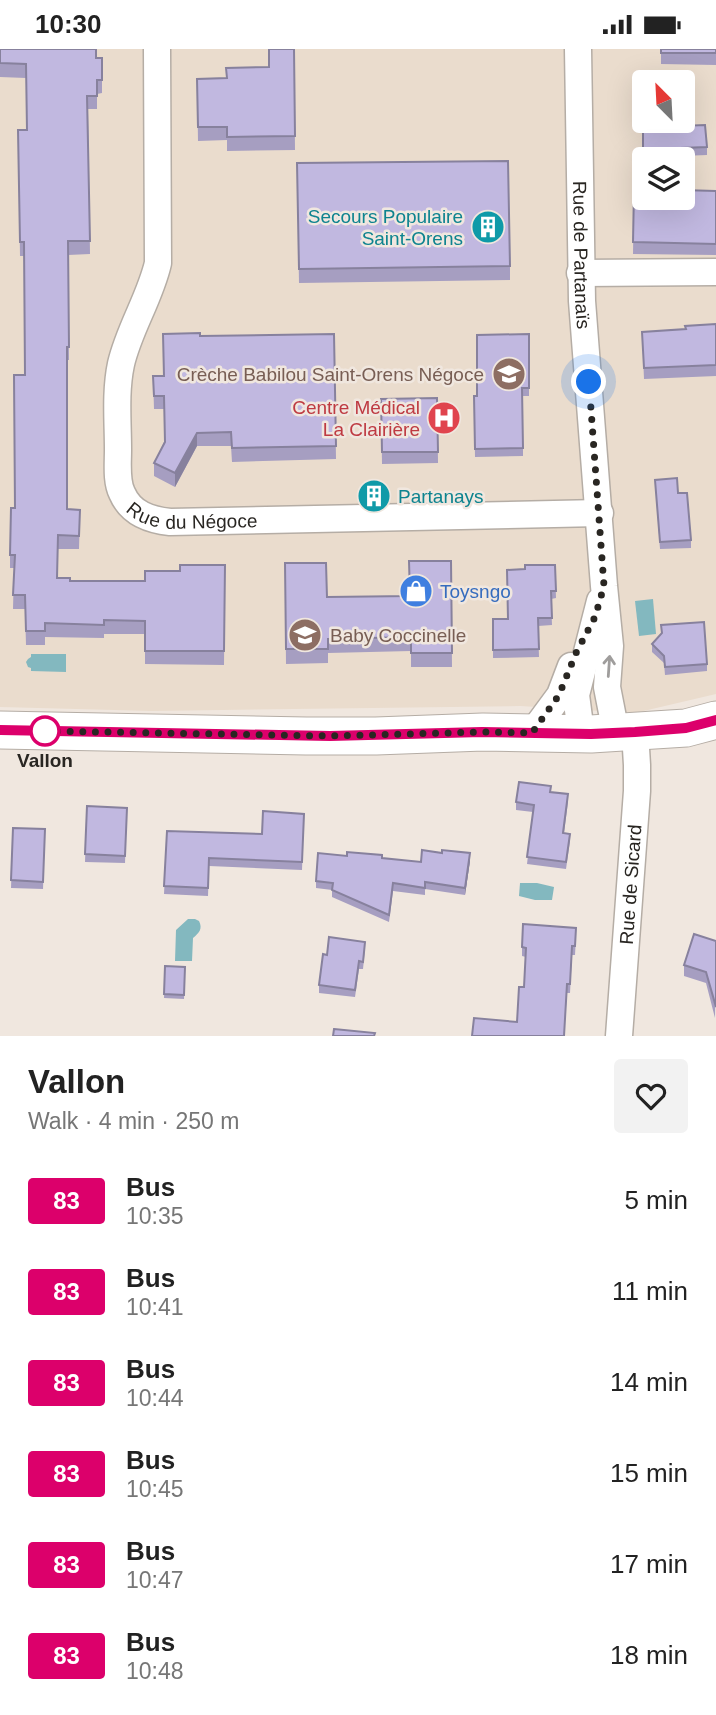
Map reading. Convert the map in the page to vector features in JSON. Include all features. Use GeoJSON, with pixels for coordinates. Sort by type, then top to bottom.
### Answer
{"type":"FeatureCollection","features":[{"type":"Feature","properties":{"kind":"street","name":"Rue du Négoce"},"geometry":{"type":"LineString","coordinates":[[157,49],[158,263],[155,279],[128,341],[118,385],[118,475],[121,493],[139,515],[170,522],[600,513]]}},
{"type":"Feature","properties":{"kind":"street","name":"Rue de Partanaïs"},"geometry":{"type":"LineString","coordinates":[[579,49],[580,273],[610,646],[607,687],[611,733]]}},
{"type":"Feature","properties":{"kind":"street"},"geometry":{"type":"LineString","coordinates":[[580,273],[716,272]]}},
{"type":"Feature","properties":{"kind":"street","name":"Rue de Partanaïs"},"geometry":{"type":"LineString","coordinates":[[604,586],[576,695],[611,733]]}},
{"type":"Feature","properties":{"kind":"street","name":"Rue de Partanaïs"},"geometry":{"type":"LineString","coordinates":[[532,733],[559,695],[576,653],[595,617]]}},
{"type":"Feature","properties":{"kind":"street"},"geometry":{"type":"LineString","coordinates":[[0,730],[320,736],[482,732],[611,733],[686,728],[716,720]]}},
{"type":"Feature","properties":{"kind":"street","name":"Rue de Sicard"},"geometry":{"type":"LineString","coordinates":[[611,733],[637,765],[620,1036]]}},
{"type":"Feature","properties":{"kind":"shaded area"},"geometry":{"type":"Polygon","coordinates":[[[0,49],[716,49],[716,694],[635,713],[520,706],[152,711],[0,707],[0,49]]]}},
{"type":"Feature","properties":{"kind":"water"},"geometry":{"type":"Polygon","coordinates":[[[653,599],[656,634],[639,636],[635,601],[653,599]]]}},
{"type":"Feature","properties":{"kind":"water"},"geometry":{"type":"Polygon","coordinates":[[[31,654],[66,654],[66,672],[31,671],[26,662],[31,654]]]}},
{"type":"Feature","properties":{"kind":"water"},"geometry":{"type":"Polygon","coordinates":[[[520,883],[554,887],[552,900],[519,896],[520,883]]]}},
{"type":"Feature","properties":{"kind":"water"},"geometry":{"type":"Polygon","coordinates":[[[188,919],[199,921],[201,926],[199,933],[193,938],[192,961],[175,961],[176,930],[188,919]]]}},
{"type":"Feature","properties":{"kind":"building"},"geometry":{"type":"Polygon","coordinates":[[[0,49],[96,49],[96,58],[102,58],[102,80],[97,80],[97,96],[87,96],[90,241],[68,241],[67,509],[80,510],[79,536],[58,535],[57,578],[70,578],[70,581],[145,581],[145,571],[180,571],[180,565],[225,565],[224,651],[145,651],[145,621],[104,620],[104,625],[45,623],[45,631],[26,631],[25,595],[13,595],[15,555],[10,555],[11,508],[15,508],[14,375],[25,375],[24,242],[20,242],[18,130],[27,130],[26,64],[0,63],[0,49]]]}},
{"type":"Feature","properties":{"kind":"building"},"geometry":{"type":"Polygon","coordinates":[[[269,49],[294,49],[295,136],[227,137],[227,127],[198,127],[197,79],[227,78],[226,68],[269,67],[269,49]]]}},
{"type":"Feature","properties":{"kind":"building"},"geometry":{"type":"Polygon","coordinates":[[[661,49],[716,49],[716,53],[661,53],[661,49]]]}},
{"type":"Feature","properties":{"kind":"building"},"geometry":{"type":"Polygon","coordinates":[[[695,125],[705,125],[707,147],[643,147],[643,133],[695,133],[695,125]]]}},
{"type":"Feature","properties":{"kind":"building"},"geometry":{"type":"Polygon","coordinates":[[[508,161],[510,266],[299,269],[297,163],[508,161]]]}},
{"type":"Feature","properties":{"kind":"building"},"geometry":{"type":"Polygon","coordinates":[[[695,190],[716,191],[716,244],[633,242],[634,210],[695,210],[695,190]]]}},
{"type":"Feature","properties":{"kind":"building"},"geometry":{"type":"Polygon","coordinates":[[[716,324],[716,365],[644,368],[642,332],[716,324]]]}},
{"type":"Feature","properties":{"kind":"building"},"geometry":{"type":"Polygon","coordinates":[[[200,333],[200,336],[334,334],[336,446],[232,448],[231,432],[197,433],[175,473],[154,463],[165,442],[164,396],[154,396],[153,376],[164,376],[163,334],[200,333]]]}},
{"type":"Feature","properties":{"kind":"building"},"geometry":{"type":"Polygon","coordinates":[[[529,334],[529,388],[522,388],[523,448],[475,449],[477,335],[529,334]]]}},
{"type":"Feature","properties":{"kind":"building"},"geometry":{"type":"Polygon","coordinates":[[[437,398],[438,452],[382,452],[381,399],[437,398]]]}},
{"type":"Feature","properties":{"kind":"building"},"geometry":{"type":"Polygon","coordinates":[[[677,478],[678,493],[687,493],[691,540],[660,542],[655,480],[677,478]]]}},
{"type":"Feature","properties":{"kind":"building"},"geometry":{"type":"Polygon","coordinates":[[[409,561],[451,561],[452,653],[411,653],[411,637],[328,639],[328,649],[286,649],[285,563],[326,563],[327,597],[410,596],[409,561]]]}},
{"type":"Feature","properties":{"kind":"building"},"geometry":{"type":"Polygon","coordinates":[[[525,565],[555,565],[556,591],[551,591],[552,618],[538,618],[539,649],[493,650],[493,619],[508,619],[507,570],[525,569],[525,565]]]}},
{"type":"Feature","properties":{"kind":"building"},"geometry":{"type":"Polygon","coordinates":[[[704,622],[707,664],[665,667],[664,656],[652,644],[662,633],[661,625],[704,622]]]}},
{"type":"Feature","properties":{"kind":"building"},"geometry":{"type":"Polygon","coordinates":[[[519,782],[551,786],[550,792],[568,794],[563,833],[570,834],[566,862],[527,857],[534,805],[516,802],[519,782]]]}},
{"type":"Feature","properties":{"kind":"building"},"geometry":{"type":"Polygon","coordinates":[[[87,806],[127,808],[125,856],[85,854],[87,806]]]}},
{"type":"Feature","properties":{"kind":"building"},"geometry":{"type":"Polygon","coordinates":[[[263,811],[304,814],[302,862],[209,858],[208,888],[164,886],[167,831],[262,834],[263,811]]]}},
{"type":"Feature","properties":{"kind":"building"},"geometry":{"type":"Polygon","coordinates":[[[13,828],[45,829],[43,882],[11,880],[13,828]]]}},
{"type":"Feature","properties":{"kind":"building"},"geometry":{"type":"Polygon","coordinates":[[[422,850],[470,853],[465,888],[425,882],[425,888],[393,883],[389,915],[332,890],[333,883],[316,881],[318,853],[382,855],[382,858],[421,862],[422,850]]]}},
{"type":"Feature","properties":{"kind":"building"},"geometry":{"type":"Polygon","coordinates":[[[523,924],[576,928],[570,984],[567,984],[564,1036],[472,1036],[474,1018],[517,1022],[519,987],[524,987],[526,948],[522,947],[523,924]]]}},
{"type":"Feature","properties":{"kind":"building"},"geometry":{"type":"Polygon","coordinates":[[[694,934],[716,941],[716,1007],[706,972],[684,965],[694,934]]]}},
{"type":"Feature","properties":{"kind":"building"},"geometry":{"type":"Polygon","coordinates":[[[329,937],[365,942],[363,962],[359,961],[355,990],[319,985],[323,954],[327,955],[329,937]]]}},
{"type":"Feature","properties":{"kind":"building"},"geometry":{"type":"Polygon","coordinates":[[[165,966],[185,967],[184,995],[164,994],[165,966]]]}},
{"type":"Feature","properties":{"kind":"building"},"geometry":{"type":"Polygon","coordinates":[[[334,1029],[375,1033],[374,1036],[333,1036],[334,1029]]]}},
{"type":"Feature","properties":{"kind":"bus line","name":"83"},"geometry":{"type":"LineString","coordinates":[[0,730],[330,736],[482,732],[591,734],[686,728],[716,720]]}},
{"type":"Feature","properties":{"kind":"place","name":"Secours Populaire Saint-Orens"},"geometry":{"type":"Point","coordinates":[488,227]}},
{"type":"Feature","properties":{"kind":"place","name":"Crèche Babilou Saint-Orens Négoce"},"geometry":{"type":"Point","coordinates":[509,374]}},
{"type":"Feature","properties":{"kind":"place","name":"Centre Médical La Clairière"},"geometry":{"type":"Point","coordinates":[444,418]}},
{"type":"Feature","properties":{"kind":"place","name":"Partanays"},"geometry":{"type":"Point","coordinates":[374,496]}},
{"type":"Feature","properties":{"kind":"place","name":"Toysngo"},"geometry":{"type":"Point","coordinates":[416,591]}},
{"type":"Feature","properties":{"kind":"place","name":"Baby Coccinelle"},"geometry":{"type":"Point","coordinates":[305,635]}},
{"type":"Feature","properties":{"kind":"place","name":"Vallon"},"geometry":{"type":"Point","coordinates":[45,731]}},
{"type":"Feature","properties":{"kind":"route"},"geometry":{"type":"LineString","coordinates":[[45,731],[330,736],[532,733],[565,683],[576,653],[595,617],[604,586],[589,382]]}}]}
